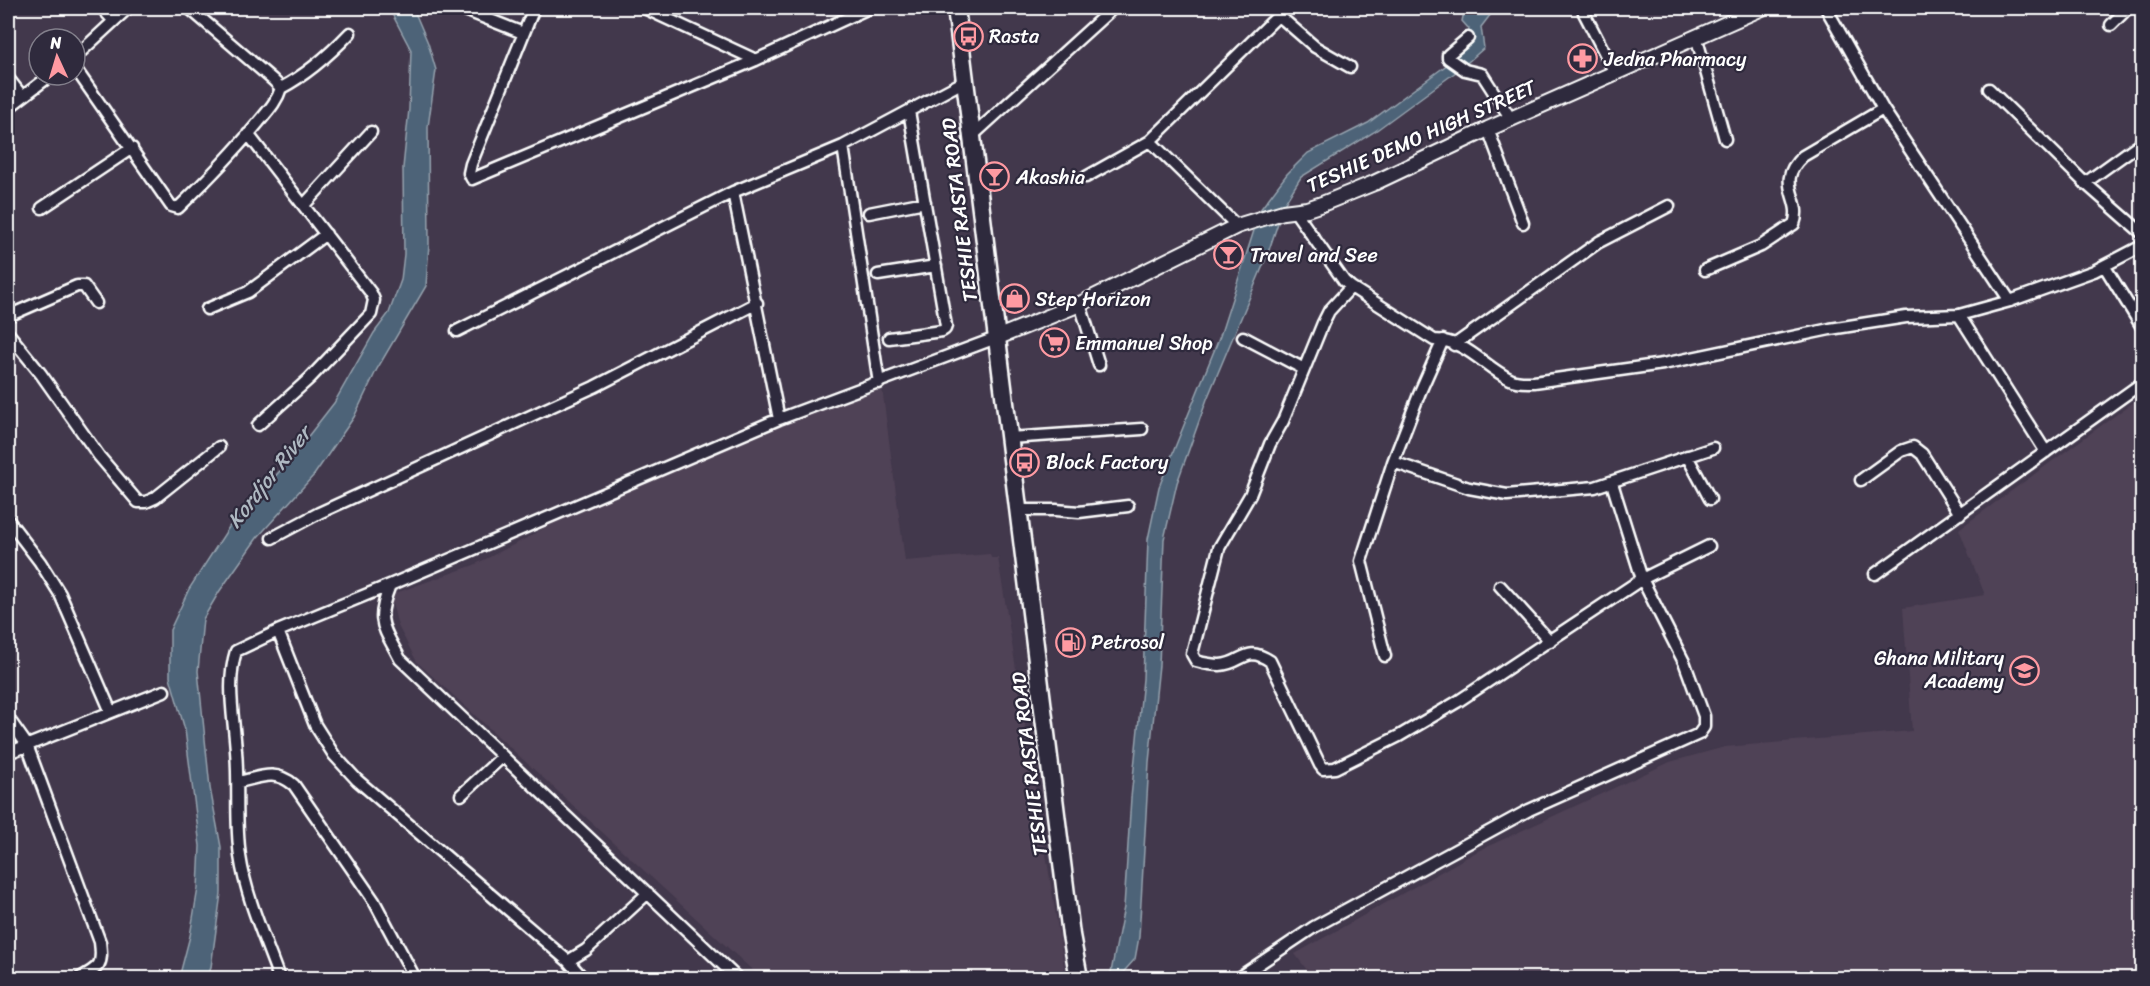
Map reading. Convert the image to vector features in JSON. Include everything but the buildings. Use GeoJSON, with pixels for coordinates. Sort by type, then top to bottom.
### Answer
{"type":"FeatureCollection","features":[{"type":"Feature","properties":{"kind":"main road","name":"TESHIE RASTA ROAD"},"geometry":{"type":"LineString","coordinates":[[956,8],[1078,978]]}},
{"type":"Feature","properties":{"kind":"street"},"geometry":{"type":"LineString","coordinates":[[102,8],[113,20]]}},
{"type":"Feature","properties":{"kind":"street"},"geometry":{"type":"LineString","coordinates":[[87,45],[128,8]]}},
{"type":"Feature","properties":{"kind":"street"},"geometry":{"type":"LineString","coordinates":[[189,8],[281,88]]}},
{"type":"Feature","properties":{"kind":"street"},"geometry":{"type":"LineString","coordinates":[[460,8],[523,33]]}},
{"type":"Feature","properties":{"kind":"street"},"geometry":{"type":"LineString","coordinates":[[534,8],[471,164],[469,173],[472,179],[756,60],[868,8]]}},
{"type":"Feature","properties":{"kind":"street"},"geometry":{"type":"LineString","coordinates":[[644,8],[756,60]]}},
{"type":"Feature","properties":{"kind":"street"},"geometry":{"type":"LineString","coordinates":[[971,137],[1113,8]]}},
{"type":"Feature","properties":{"kind":"street","name":"TESHIE DEMO HIGH STREET"},"geometry":{"type":"LineString","coordinates":[[996,338],[1080,304],[1237,226],[1322,204],[1374,183],[1488,129],[1762,8]]}},
{"type":"Feature","properties":{"kind":"street"},"geometry":{"type":"LineString","coordinates":[[1826,8],[1883,109],[2010,301]]}},
{"type":"Feature","properties":{"kind":"street"},"geometry":{"type":"LineString","coordinates":[[2111,25],[2128,8]]}},
{"type":"Feature","properties":{"kind":"street"},"geometry":{"type":"LineString","coordinates":[[1086,177],[1150,141],[1281,11],[1314,47],[1350,67]]}},
{"type":"Feature","properties":{"kind":"street"},"geometry":{"type":"LineString","coordinates":[[1584,13],[1615,73]]}},
{"type":"Feature","properties":{"kind":"street"},"geometry":{"type":"LineString","coordinates":[[87,85],[171,206],[178,208],[210,177],[248,134],[278,98],[281,88],[303,77],[350,33]]}},
{"type":"Feature","properties":{"kind":"street"},"geometry":{"type":"LineString","coordinates":[[1696,36],[1725,139]]}},
{"type":"Feature","properties":{"kind":"street"},"geometry":{"type":"LineString","coordinates":[[1468,38],[1448,55],[1448,58],[1465,70],[1482,74],[1511,119]]}},
{"type":"Feature","properties":{"kind":"street"},"geometry":{"type":"LineString","coordinates":[[8,78],[22,96]]}},
{"type":"Feature","properties":{"kind":"street"},"geometry":{"type":"LineString","coordinates":[[457,331],[733,192],[843,146],[965,81]]}},
{"type":"Feature","properties":{"kind":"street"},"geometry":{"type":"LineString","coordinates":[[8,108],[34,87]]}},
{"type":"Feature","properties":{"kind":"street"},"geometry":{"type":"LineString","coordinates":[[1989,89],[2085,183],[2142,233]]}},
{"type":"Feature","properties":{"kind":"street"},"geometry":{"type":"LineString","coordinates":[[1705,270],[1761,246],[1794,224],[1796,219],[1790,188],[1790,173],[1795,164],[1803,156],[1883,109]]}},
{"type":"Feature","properties":{"kind":"street"},"geometry":{"type":"LineString","coordinates":[[889,338],[945,329],[909,111]]}},
{"type":"Feature","properties":{"kind":"street"},"geometry":{"type":"LineString","coordinates":[[1488,129],[1523,222]]}},
{"type":"Feature","properties":{"kind":"street"},"geometry":{"type":"LineString","coordinates":[[304,205],[371,132]]}},
{"type":"Feature","properties":{"kind":"street"},"geometry":{"type":"LineString","coordinates":[[248,134],[371,293],[374,300],[371,314],[310,378],[258,425]]}},
{"type":"Feature","properties":{"kind":"street"},"geometry":{"type":"LineString","coordinates":[[1150,141],[1237,226]]}},
{"type":"Feature","properties":{"kind":"street"},"geometry":{"type":"LineString","coordinates":[[2085,183],[2142,142]]}},
{"type":"Feature","properties":{"kind":"street"},"geometry":{"type":"LineString","coordinates":[[843,146],[879,383]]}},
{"type":"Feature","properties":{"kind":"street"},"geometry":{"type":"LineString","coordinates":[[42,208],[132,148]]}},
{"type":"Feature","properties":{"kind":"street"},"geometry":{"type":"LineString","coordinates":[[733,192],[779,419]]}},
{"type":"Feature","properties":{"kind":"street"},"geometry":{"type":"LineString","coordinates":[[869,213],[925,202]]}},
{"type":"Feature","properties":{"kind":"street"},"geometry":{"type":"LineString","coordinates":[[1454,345],[1599,242],[1669,206]]}},
{"type":"Feature","properties":{"kind":"street"},"geometry":{"type":"LineString","coordinates":[[1289,211],[1344,282],[1351,287],[1434,340],[1443,340],[1473,352],[1510,380],[1534,382],[1663,364],[1906,317],[1959,315],[2010,301],[2105,267],[2142,246]]}},
{"type":"Feature","properties":{"kind":"street"},"geometry":{"type":"LineString","coordinates":[[207,309],[248,292],[326,234]]}},
{"type":"Feature","properties":{"kind":"street"},"geometry":{"type":"LineString","coordinates":[[878,275],[936,266]]}},
{"type":"Feature","properties":{"kind":"street"},"geometry":{"type":"LineString","coordinates":[[2105,267],[2142,327]]}},
{"type":"Feature","properties":{"kind":"street"},"geometry":{"type":"LineString","coordinates":[[8,316],[77,286],[84,286],[96,303]]}},
{"type":"Feature","properties":{"kind":"street"},"geometry":{"type":"LineString","coordinates":[[1351,287],[1329,311],[1250,495],[1219,548],[1192,654],[1196,661],[1221,665],[1252,653],[1262,655],[1270,661],[1323,769],[1328,770],[1399,736],[1457,702],[1642,579],[1709,546]]}},
{"type":"Feature","properties":{"kind":"street"},"geometry":{"type":"LineString","coordinates":[[272,538],[319,513],[594,387],[757,303]]}},
{"type":"Feature","properties":{"kind":"street"},"geometry":{"type":"LineString","coordinates":[[1080,304],[1099,365]]}},
{"type":"Feature","properties":{"kind":"street"},"geometry":{"type":"LineString","coordinates":[[1959,315],[2046,452]]}},
{"type":"Feature","properties":{"kind":"street"},"geometry":{"type":"LineString","coordinates":[[8,333],[99,456],[138,502],[146,502],[155,498],[219,447]]}},
{"type":"Feature","properties":{"kind":"street"},"geometry":{"type":"LineString","coordinates":[[1243,337],[1304,369]]}},
{"type":"Feature","properties":{"kind":"street"},"geometry":{"type":"LineString","coordinates":[[279,978],[248,888],[240,856],[239,782],[230,675],[236,651],[278,631],[779,419],[996,338]]}},
{"type":"Feature","properties":{"kind":"street"},"geometry":{"type":"LineString","coordinates":[[1384,656],[1360,561],[1393,462],[1443,340]]}},
{"type":"Feature","properties":{"kind":"street"},"geometry":{"type":"LineString","coordinates":[[1875,574],[2142,383]]}},
{"type":"Feature","properties":{"kind":"street"},"geometry":{"type":"LineString","coordinates":[[1009,438],[1142,429]]}},
{"type":"Feature","properties":{"kind":"street"},"geometry":{"type":"LineString","coordinates":[[1861,480],[1901,451],[1912,447],[1922,453],[1960,514]]}},
{"type":"Feature","properties":{"kind":"street"},"geometry":{"type":"LineString","coordinates":[[1393,462],[1469,488],[1507,495],[1595,487],[1713,448]]}},
{"type":"Feature","properties":{"kind":"street"},"geometry":{"type":"LineString","coordinates":[[1687,456],[1710,499]]}},
{"type":"Feature","properties":{"kind":"street"},"geometry":{"type":"LineString","coordinates":[[1238,978],[1314,927],[1529,810],[1699,734],[1704,727],[1704,716],[1685,664],[1642,579],[1611,483]]}},
{"type":"Feature","properties":{"kind":"street"},"geometry":{"type":"LineString","coordinates":[[1018,510],[1079,512],[1128,506]]}},
{"type":"Feature","properties":{"kind":"street"},"geometry":{"type":"LineString","coordinates":[[8,520],[40,562],[60,594],[111,712]]}},
{"type":"Feature","properties":{"kind":"street"},"geometry":{"type":"LineString","coordinates":[[390,585],[382,606],[384,631],[400,658],[737,978]]}},
{"type":"Feature","properties":{"kind":"street"},"geometry":{"type":"LineString","coordinates":[[1500,586],[1550,641]]}},
{"type":"Feature","properties":{"kind":"street"},"geometry":{"type":"LineString","coordinates":[[278,631],[315,724],[334,754],[357,780],[568,961],[583,978]]}},
{"type":"Feature","properties":{"kind":"street"},"geometry":{"type":"LineString","coordinates":[[8,753],[164,691]]}},
{"type":"Feature","properties":{"kind":"street"},"geometry":{"type":"LineString","coordinates":[[8,718],[27,745],[100,942],[102,959],[94,970],[80,978]]}},
{"type":"Feature","properties":{"kind":"street"},"geometry":{"type":"LineString","coordinates":[[461,795],[502,757]]}},
{"type":"Feature","properties":{"kind":"street"},"geometry":{"type":"LineString","coordinates":[[239,782],[267,775],[279,775],[294,785],[374,901],[415,978]]}},
{"type":"Feature","properties":{"kind":"street"},"geometry":{"type":"LineString","coordinates":[[568,961],[586,950],[648,893]]}},
{"type":"Feature","properties":{"kind":"shaded area"},"geometry":{"type":"Polygon","coordinates":[[[882,388],[905,561],[990,554],[991,558],[998,558],[1066,978],[761,978],[417,662],[398,626],[390,595],[474,565],[527,538],[579,507],[882,388]]]}},
{"type":"Feature","properties":{"kind":"shaded area","name":"Ghana Military Academy"},"geometry":{"type":"Polygon","coordinates":[[[2142,396],[2142,978],[1313,978],[1295,954],[1478,851],[1670,762],[1725,747],[1912,731],[1903,608],[1985,595],[1959,529],[2142,396]]]}},
{"type":"Feature","properties":{"kind":"water"},"geometry":{"type":"Polygon","coordinates":[[[389,8],[413,8],[428,43],[436,70],[428,127],[429,244],[426,286],[377,369],[354,417],[314,475],[257,538],[203,619],[198,671],[210,788],[221,847],[221,893],[208,978],[179,978],[190,936],[198,888],[200,846],[185,730],[170,677],[170,630],[189,589],[229,527],[288,462],[334,403],[374,333],[389,313],[401,280],[404,254],[403,168],[409,109],[411,50],[389,8]]]}},
{"type":"Feature","properties":{"kind":"water"},"geometry":{"type":"Polygon","coordinates":[[[1465,8],[1499,8],[1494,10],[1481,27],[1484,48],[1460,69],[1374,132],[1301,177],[1283,206],[1260,210],[1287,174],[1308,153],[1368,123],[1448,64],[1468,44],[1469,29],[1462,21],[1465,8]]]}},
{"type":"Feature","properties":{"kind":"water"},"geometry":{"type":"Polygon","coordinates":[[[1279,220],[1267,256],[1207,399],[1177,483],[1164,539],[1159,665],[1149,762],[1139,937],[1135,959],[1118,978],[1105,978],[1111,972],[1124,907],[1131,798],[1143,679],[1148,539],[1159,487],[1220,336],[1257,221],[1279,220]]]}},
{"type":"Feature","properties":{"kind":"place","name":"Rasta"},"geometry":{"type":"Point","coordinates":[968,36]}},
{"type":"Feature","properties":{"kind":"place","name":"Jedna Pharmacy"},"geometry":{"type":"Point","coordinates":[1583,59]}},
{"type":"Feature","properties":{"kind":"place","name":"Akashia"},"geometry":{"type":"Point","coordinates":[995,177]}},
{"type":"Feature","properties":{"kind":"place","name":"Travel and See"},"geometry":{"type":"Point","coordinates":[1229,255]}},
{"type":"Feature","properties":{"kind":"place","name":"Step Horizon"},"geometry":{"type":"Point","coordinates":[1014,299]}},
{"type":"Feature","properties":{"kind":"place","name":"Emmanuel Shop"},"geometry":{"type":"Point","coordinates":[1054,343]}},
{"type":"Feature","properties":{"kind":"place","name":"Block Factory"},"geometry":{"type":"Point","coordinates":[1025,462]}},
{"type":"Feature","properties":{"kind":"place","name":"Petrosol"},"geometry":{"type":"Point","coordinates":[1070,642]}},
{"type":"Feature","properties":{"kind":"place","name":"Ghana Military Academy"},"geometry":{"type":"Point","coordinates":[2025,670]}},
{"type":"Feature","properties":{"kind":"water label","name":"Kordjor River"},"geometry":{"type":"Point","coordinates":[269,477]}}]}
